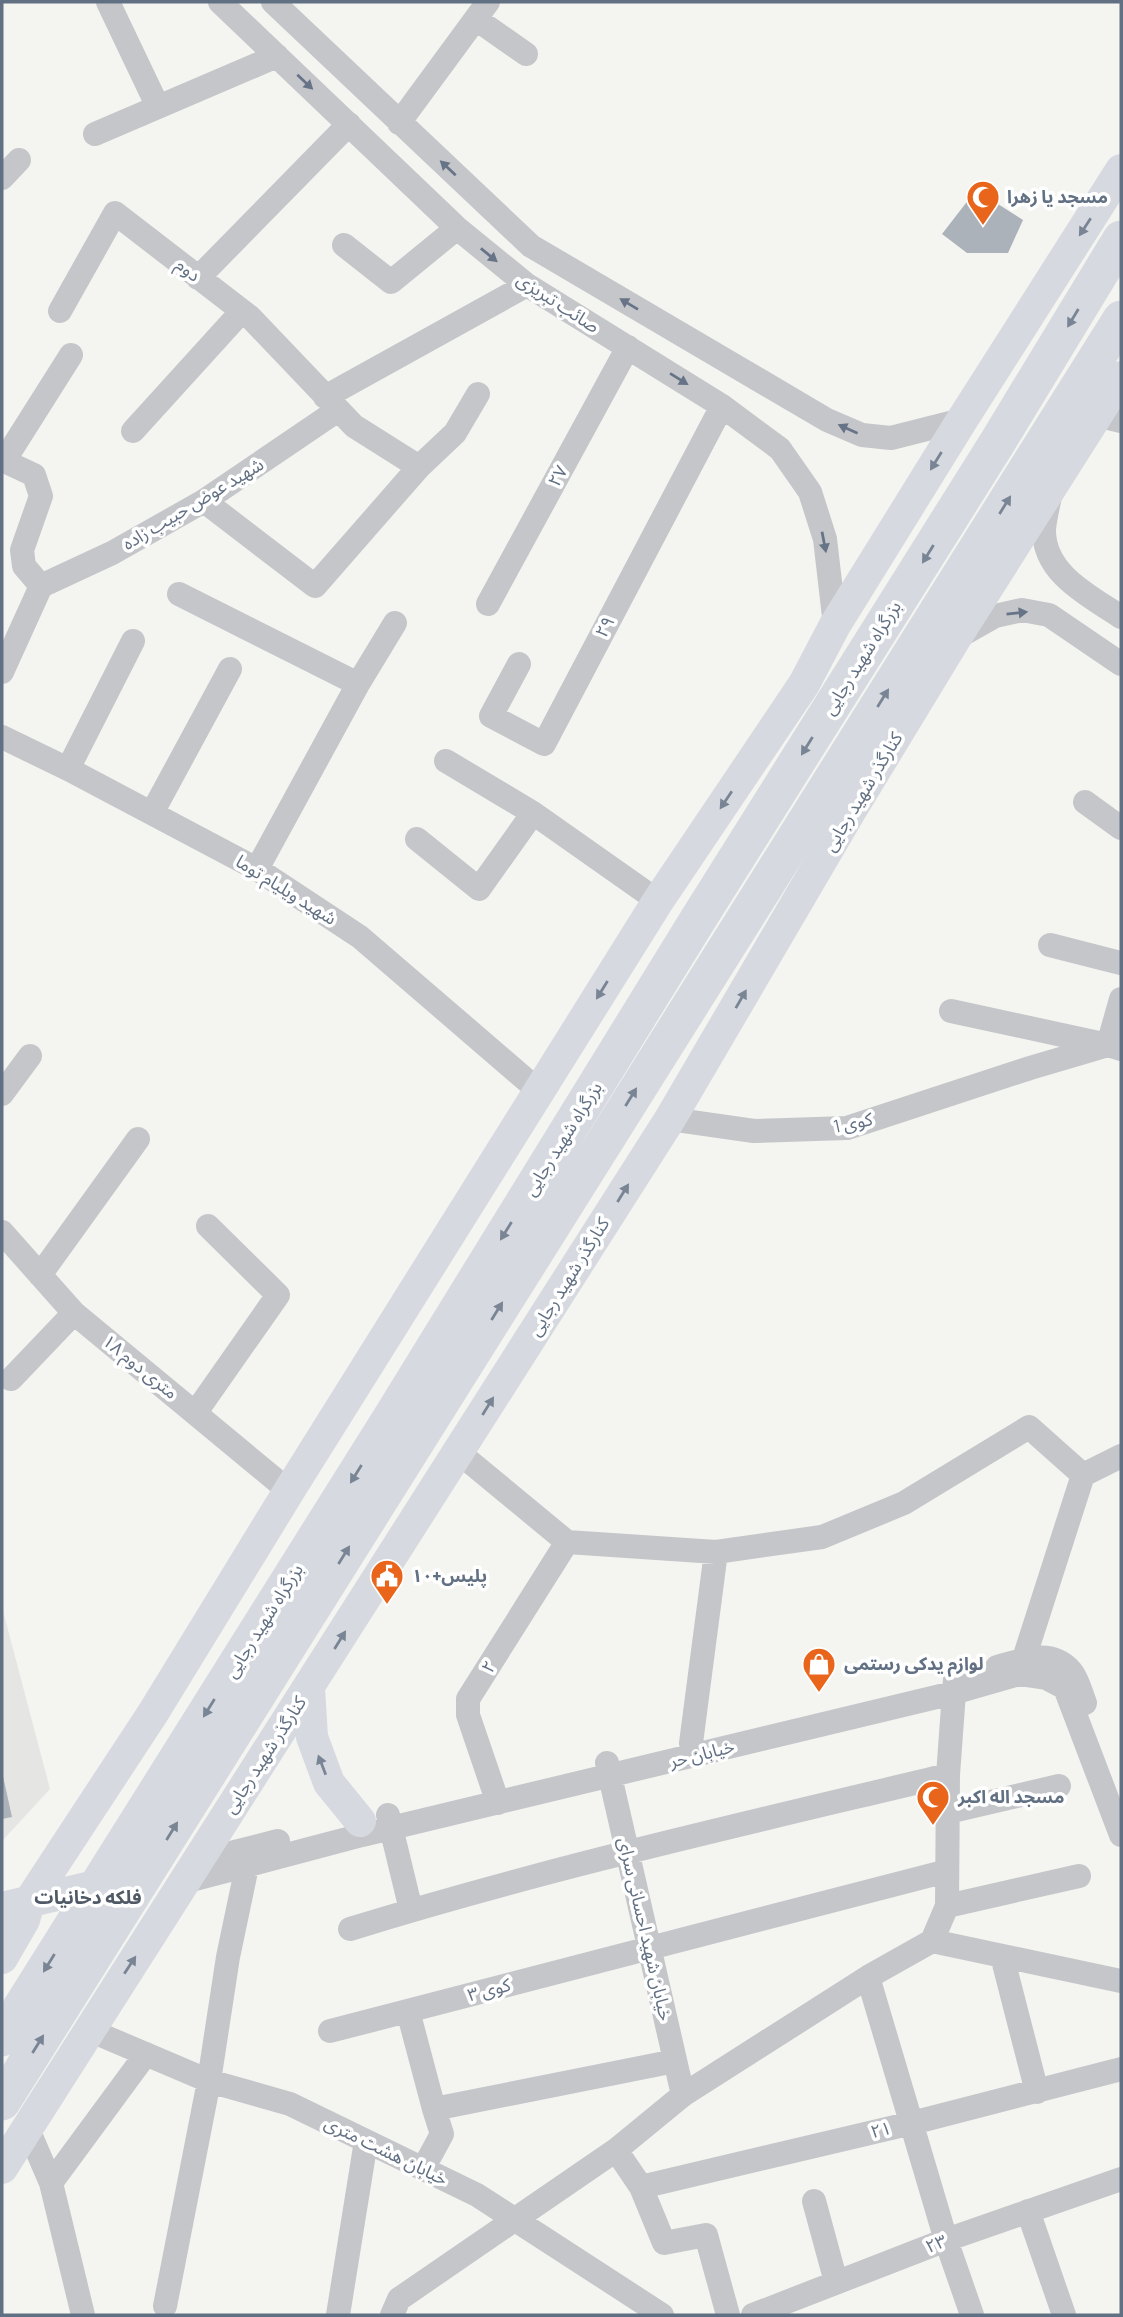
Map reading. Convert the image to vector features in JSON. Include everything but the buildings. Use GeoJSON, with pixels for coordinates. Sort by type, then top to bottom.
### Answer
{"type":"FeatureCollection","features":[{"type":"Feature","properties":{"kind":"highway","name":"بزرگراه شهید رجایی"},"geometry":{"type":"LineString","coordinates":[[14,2115],[697,921],[997,443],[1121,239]]}},
{"type":"Feature","properties":{"kind":"highway","name":"بزرگراه شهید رجایی"},"geometry":{"type":"LineString","coordinates":[[2,2038],[407,1424],[665,1043],[1121,319]]}},
{"type":"Feature","properties":{"kind":"main road"},"geometry":{"type":"LineString","coordinates":[[697,921],[804,684],[835,625],[961,420],[1121,170]]}},
{"type":"Feature","properties":{"kind":"main road","name":"کنارگذر شهید رجایی"},"geometry":{"type":"LineString","coordinates":[[2,2168],[14,2115],[89,2030],[310,1688],[670,1119],[851,810],[1051,486],[1109,418],[1121,377]]}},
{"type":"Feature","properties":{"kind":"main road"},"geometry":{"type":"LineString","coordinates":[[2,1958],[14,1914],[153,1713],[658,901],[804,684]]}},
{"type":"Feature","properties":{"kind":"main road"},"geometry":{"type":"LineString","coordinates":[[665,1043],[851,810]]}},
{"type":"Feature","properties":{"kind":"main road"},"geometry":{"type":"LineString","coordinates":[[310,1688],[312,1737],[329,1783],[380,1821]]}},
{"type":"Feature","properties":{"kind":"main road"},"geometry":{"type":"LineString","coordinates":[[153,1713],[156,1750],[180,1779],[217,1788],[252,1774]]}},
{"type":"Feature","properties":{"kind":"main road"},"geometry":{"type":"LineString","coordinates":[[14,1914],[189,1872]]}},
{"type":"Feature","properties":{"kind":"street"},"geometry":{"type":"LineString","coordinates":[[108,2],[158,107]]}},
{"type":"Feature","properties":{"kind":"street","name":"صائب تبریزی"},"geometry":{"type":"LineString","coordinates":[[220,2],[457,228],[527,285],[722,406],[780,450],[810,492],[825,539],[835,625]]}},
{"type":"Feature","properties":{"kind":"street","name":"صائب تبریزی"},"geometry":{"type":"LineString","coordinates":[[276,2],[531,246],[827,420],[862,435],[891,438],[961,420]]}},
{"type":"Feature","properties":{"kind":"street"},"geometry":{"type":"LineString","coordinates":[[399,122],[482,10],[526,54]]}},
{"type":"Feature","properties":{"kind":"street"},"geometry":{"type":"LineString","coordinates":[[95,134],[277,56]]}},
{"type":"Feature","properties":{"kind":"street"},"geometry":{"type":"LineString","coordinates":[[198,278],[349,124]]}},
{"type":"Feature","properties":{"kind":"street","name":"دوم"},"geometry":{"type":"LineString","coordinates":[[60,311],[115,213],[242,311],[332,403]]}},
{"type":"Feature","properties":{"kind":"street"},"geometry":{"type":"LineString","coordinates":[[344,245],[391,282],[457,228]]}},
{"type":"Feature","properties":{"kind":"street","name":"شهید عوض حبیب زاده"},"geometry":{"type":"LineString","coordinates":[[41,586],[112,553],[204,501],[332,403],[527,285]]}},
{"type":"Feature","properties":{"kind":"street"},"geometry":{"type":"LineString","coordinates":[[133,431],[242,311]]}},
{"type":"Feature","properties":{"kind":"street","name":"۲۷"},"geometry":{"type":"LineString","coordinates":[[488,604],[628,347]]}},
{"type":"Feature","properties":{"kind":"street"},"geometry":{"type":"LineString","coordinates":[[2,672],[41,586],[24,566],[22,550],[41,496],[34,475],[3,461],[71,355]]}},
{"type":"Feature","properties":{"kind":"street"},"geometry":{"type":"LineString","coordinates":[[204,501],[315,586],[419,467],[455,433],[478,394]]}},
{"type":"Feature","properties":{"kind":"street"},"geometry":{"type":"LineString","coordinates":[[332,403],[354,426],[419,467]]}},
{"type":"Feature","properties":{"kind":"street","name":"۲۹"},"geometry":{"type":"LineString","coordinates":[[519,664],[492,716],[544,744],[722,406]]}},
{"type":"Feature","properties":{"kind":"street"},"geometry":{"type":"LineString","coordinates":[[1051,486],[1044,531],[1050,558],[1067,581],[1121,617]]}},
{"type":"Feature","properties":{"kind":"street"},"geometry":{"type":"LineString","coordinates":[[178,594],[358,684]]}},
{"type":"Feature","properties":{"kind":"street"},"geometry":{"type":"LineString","coordinates":[[955,639],[995,616],[1022,610],[1049,615],[1121,664]]}},
{"type":"Feature","properties":{"kind":"street"},"geometry":{"type":"LineString","coordinates":[[257,869],[358,684],[395,623]]}},
{"type":"Feature","properties":{"kind":"street"},"geometry":{"type":"LineString","coordinates":[[68,768],[133,641]]}},
{"type":"Feature","properties":{"kind":"street"},"geometry":{"type":"LineString","coordinates":[[152,813],[230,669]]}},
{"type":"Feature","properties":{"kind":"street","name":"شهید ویلیام توما"},"geometry":{"type":"LineString","coordinates":[[2,737],[68,768],[257,869],[360,937],[539,1091]]}},
{"type":"Feature","properties":{"kind":"street"},"geometry":{"type":"LineString","coordinates":[[446,761],[533,813],[658,901]]}},
{"type":"Feature","properties":{"kind":"street"},"geometry":{"type":"LineString","coordinates":[[1085,802],[1121,828]]}},
{"type":"Feature","properties":{"kind":"street"},"geometry":{"type":"LineString","coordinates":[[418,839],[479,889],[533,813]]}},
{"type":"Feature","properties":{"kind":"street"},"geometry":{"type":"LineString","coordinates":[[1050,945],[1121,963]]}},
{"type":"Feature","properties":{"kind":"street"},"geometry":{"type":"LineString","coordinates":[[951,1011],[1115,1047],[1121,999]]}},
{"type":"Feature","properties":{"kind":"street","name":"کوی 1"},"geometry":{"type":"LineString","coordinates":[[670,1119],[754,1131],[847,1128],[1030,1068],[1115,1047]]}},
{"type":"Feature","properties":{"kind":"street"},"geometry":{"type":"LineString","coordinates":[[2,1094],[30,1056]]}},
{"type":"Feature","properties":{"kind":"street"},"geometry":{"type":"LineString","coordinates":[[40,1275],[138,1139]]}},
{"type":"Feature","properties":{"kind":"street"},"geometry":{"type":"LineString","coordinates":[[196,1412],[278,1295],[208,1226]]}},
{"type":"Feature","properties":{"kind":"street","name":"۱۸ متری دوم"},"geometry":{"type":"LineString","coordinates":[[2,1232],[74,1313],[289,1491]]}},
{"type":"Feature","properties":{"kind":"street"},"geometry":{"type":"LineString","coordinates":[[11,1379],[74,1313]]}},
{"type":"Feature","properties":{"kind":"street"},"geometry":{"type":"LineString","coordinates":[[458,1452],[567,1542],[716,1552],[822,1537],[904,1503],[1029,1427],[1083,1475]]}},
{"type":"Feature","properties":{"kind":"street"},"geometry":{"type":"LineString","coordinates":[[1022,1666],[1083,1475],[1121,1456]]}},
{"type":"Feature","properties":{"kind":"street","name":"۲"},"geometry":{"type":"LineString","coordinates":[[496,1796],[468,1715],[468,1699],[567,1542]]}},
{"type":"Feature","properties":{"kind":"street"},"geometry":{"type":"LineString","coordinates":[[692,1750],[716,1552]]}},
{"type":"Feature","properties":{"kind":"street","name":"خیابان حر"},"geometry":{"type":"LineString","coordinates":[[189,1872],[380,1821],[608,1770],[954,1686],[1022,1666],[1044,1656],[1060,1662],[1073,1673],[1121,1798]]}},
{"type":"Feature","properties":{"kind":"street","name":"خیابان حر"},"geometry":{"type":"LineString","coordinates":[[1022,1666],[1065,1688],[1121,1835]]}},
{"type":"Feature","properties":{"kind":"street"},"geometry":{"type":"LineString","coordinates":[[392,2315],[399,2299],[616,2150],[683,2095],[867,1977],[932,1941],[947,1906],[948,1775],[954,1686]]}},
{"type":"Feature","properties":{"kind":"street","name":"خیابان شهید احسانی سرای"},"geometry":{"type":"LineString","coordinates":[[608,1770],[683,2095]]}},
{"type":"Feature","properties":{"kind":"street"},"geometry":{"type":"LineString","coordinates":[[350,1929],[627,1852],[948,1775]]}},
{"type":"Feature","properties":{"kind":"street"},"geometry":{"type":"LineString","coordinates":[[948,1812],[1059,1786]]}},
{"type":"Feature","properties":{"kind":"street"},"geometry":{"type":"LineString","coordinates":[[380,1821],[411,1910]]}},
{"type":"Feature","properties":{"kind":"street"},"geometry":{"type":"LineString","coordinates":[[165,2306],[209,2081],[228,1957],[248,1858]]}},
{"type":"Feature","properties":{"kind":"street","name":"کوی ۳"},"geometry":{"type":"LineString","coordinates":[[330,2032],[947,1871]]}},
{"type":"Feature","properties":{"kind":"street"},"geometry":{"type":"LineString","coordinates":[[947,1906],[1079,1876]]}},
{"type":"Feature","properties":{"kind":"street"},"geometry":{"type":"LineString","coordinates":[[932,1941],[1121,1982]]}},
{"type":"Feature","properties":{"kind":"street"},"geometry":{"type":"LineString","coordinates":[[1002,1956],[1037,2092]]}},
{"type":"Feature","properties":{"kind":"street"},"geometry":{"type":"LineString","coordinates":[[867,1977],[946,2240],[972,2315]]}},
{"type":"Feature","properties":{"kind":"street"},"geometry":{"type":"LineString","coordinates":[[408,2011],[442,2134],[423,2169]]}},
{"type":"Feature","properties":{"kind":"street","name":"خیابان هشت متری"},"geometry":{"type":"LineString","coordinates":[[89,2030],[209,2081],[290,2104],[477,2195],[662,2315]]}},
{"type":"Feature","properties":{"kind":"street"},"geometry":{"type":"LineString","coordinates":[[51,2183],[146,2054]]}},
{"type":"Feature","properties":{"kind":"street"},"geometry":{"type":"LineString","coordinates":[[434,2109],[675,2061]]}},
{"type":"Feature","properties":{"kind":"street","name":"۲۱"},"geometry":{"type":"LineString","coordinates":[[640,2187],[912,2123],[1121,2069]]}},
{"type":"Feature","properties":{"kind":"street"},"geometry":{"type":"LineString","coordinates":[[14,2115],[51,2183],[83,2315]]}},
{"type":"Feature","properties":{"kind":"street"},"geometry":{"type":"LineString","coordinates":[[338,2315],[366,2141]]}},
{"type":"Feature","properties":{"kind":"street"},"geometry":{"type":"LineString","coordinates":[[616,2150],[640,2187],[664,2243],[706,2235],[728,2315]]}},
{"type":"Feature","properties":{"kind":"street","name":"۲۳"},"geometry":{"type":"LineString","coordinates":[[753,2315],[946,2240],[1121,2179]]}},
{"type":"Feature","properties":{"kind":"street"},"geometry":{"type":"LineString","coordinates":[[814,2202],[836,2282]]}},
{"type":"Feature","properties":{"kind":"street"},"geometry":{"type":"LineString","coordinates":[[1028,2211],[1064,2315]]}},
{"type":"Feature","properties":{"kind":"shaded area"},"geometry":{"type":"Polygon","coordinates":[[[2,1607],[50,1789],[2,1841],[2,1607]]]}},
{"type":"Feature","properties":{"kind":"place","name":"مسجد یا زهرا"},"geometry":{"type":"Point","coordinates":[983,227]}},
{"type":"Feature","properties":{"kind":"place","name":"پلیس+١٠"},"geometry":{"type":"Point","coordinates":[387,1606]}},
{"type":"Feature","properties":{"kind":"place","name":"لوازم یدکی رستمی"},"geometry":{"type":"Point","coordinates":[819,1694]}},
{"type":"Feature","properties":{"kind":"place","name":"مسجد اله اکبر"},"geometry":{"type":"Point","coordinates":[933,1827]}},
{"type":"Feature","properties":{"kind":"district","name":"فلکه دخانیات"},"geometry":{"type":"Point","coordinates":[88,1897]}}]}
